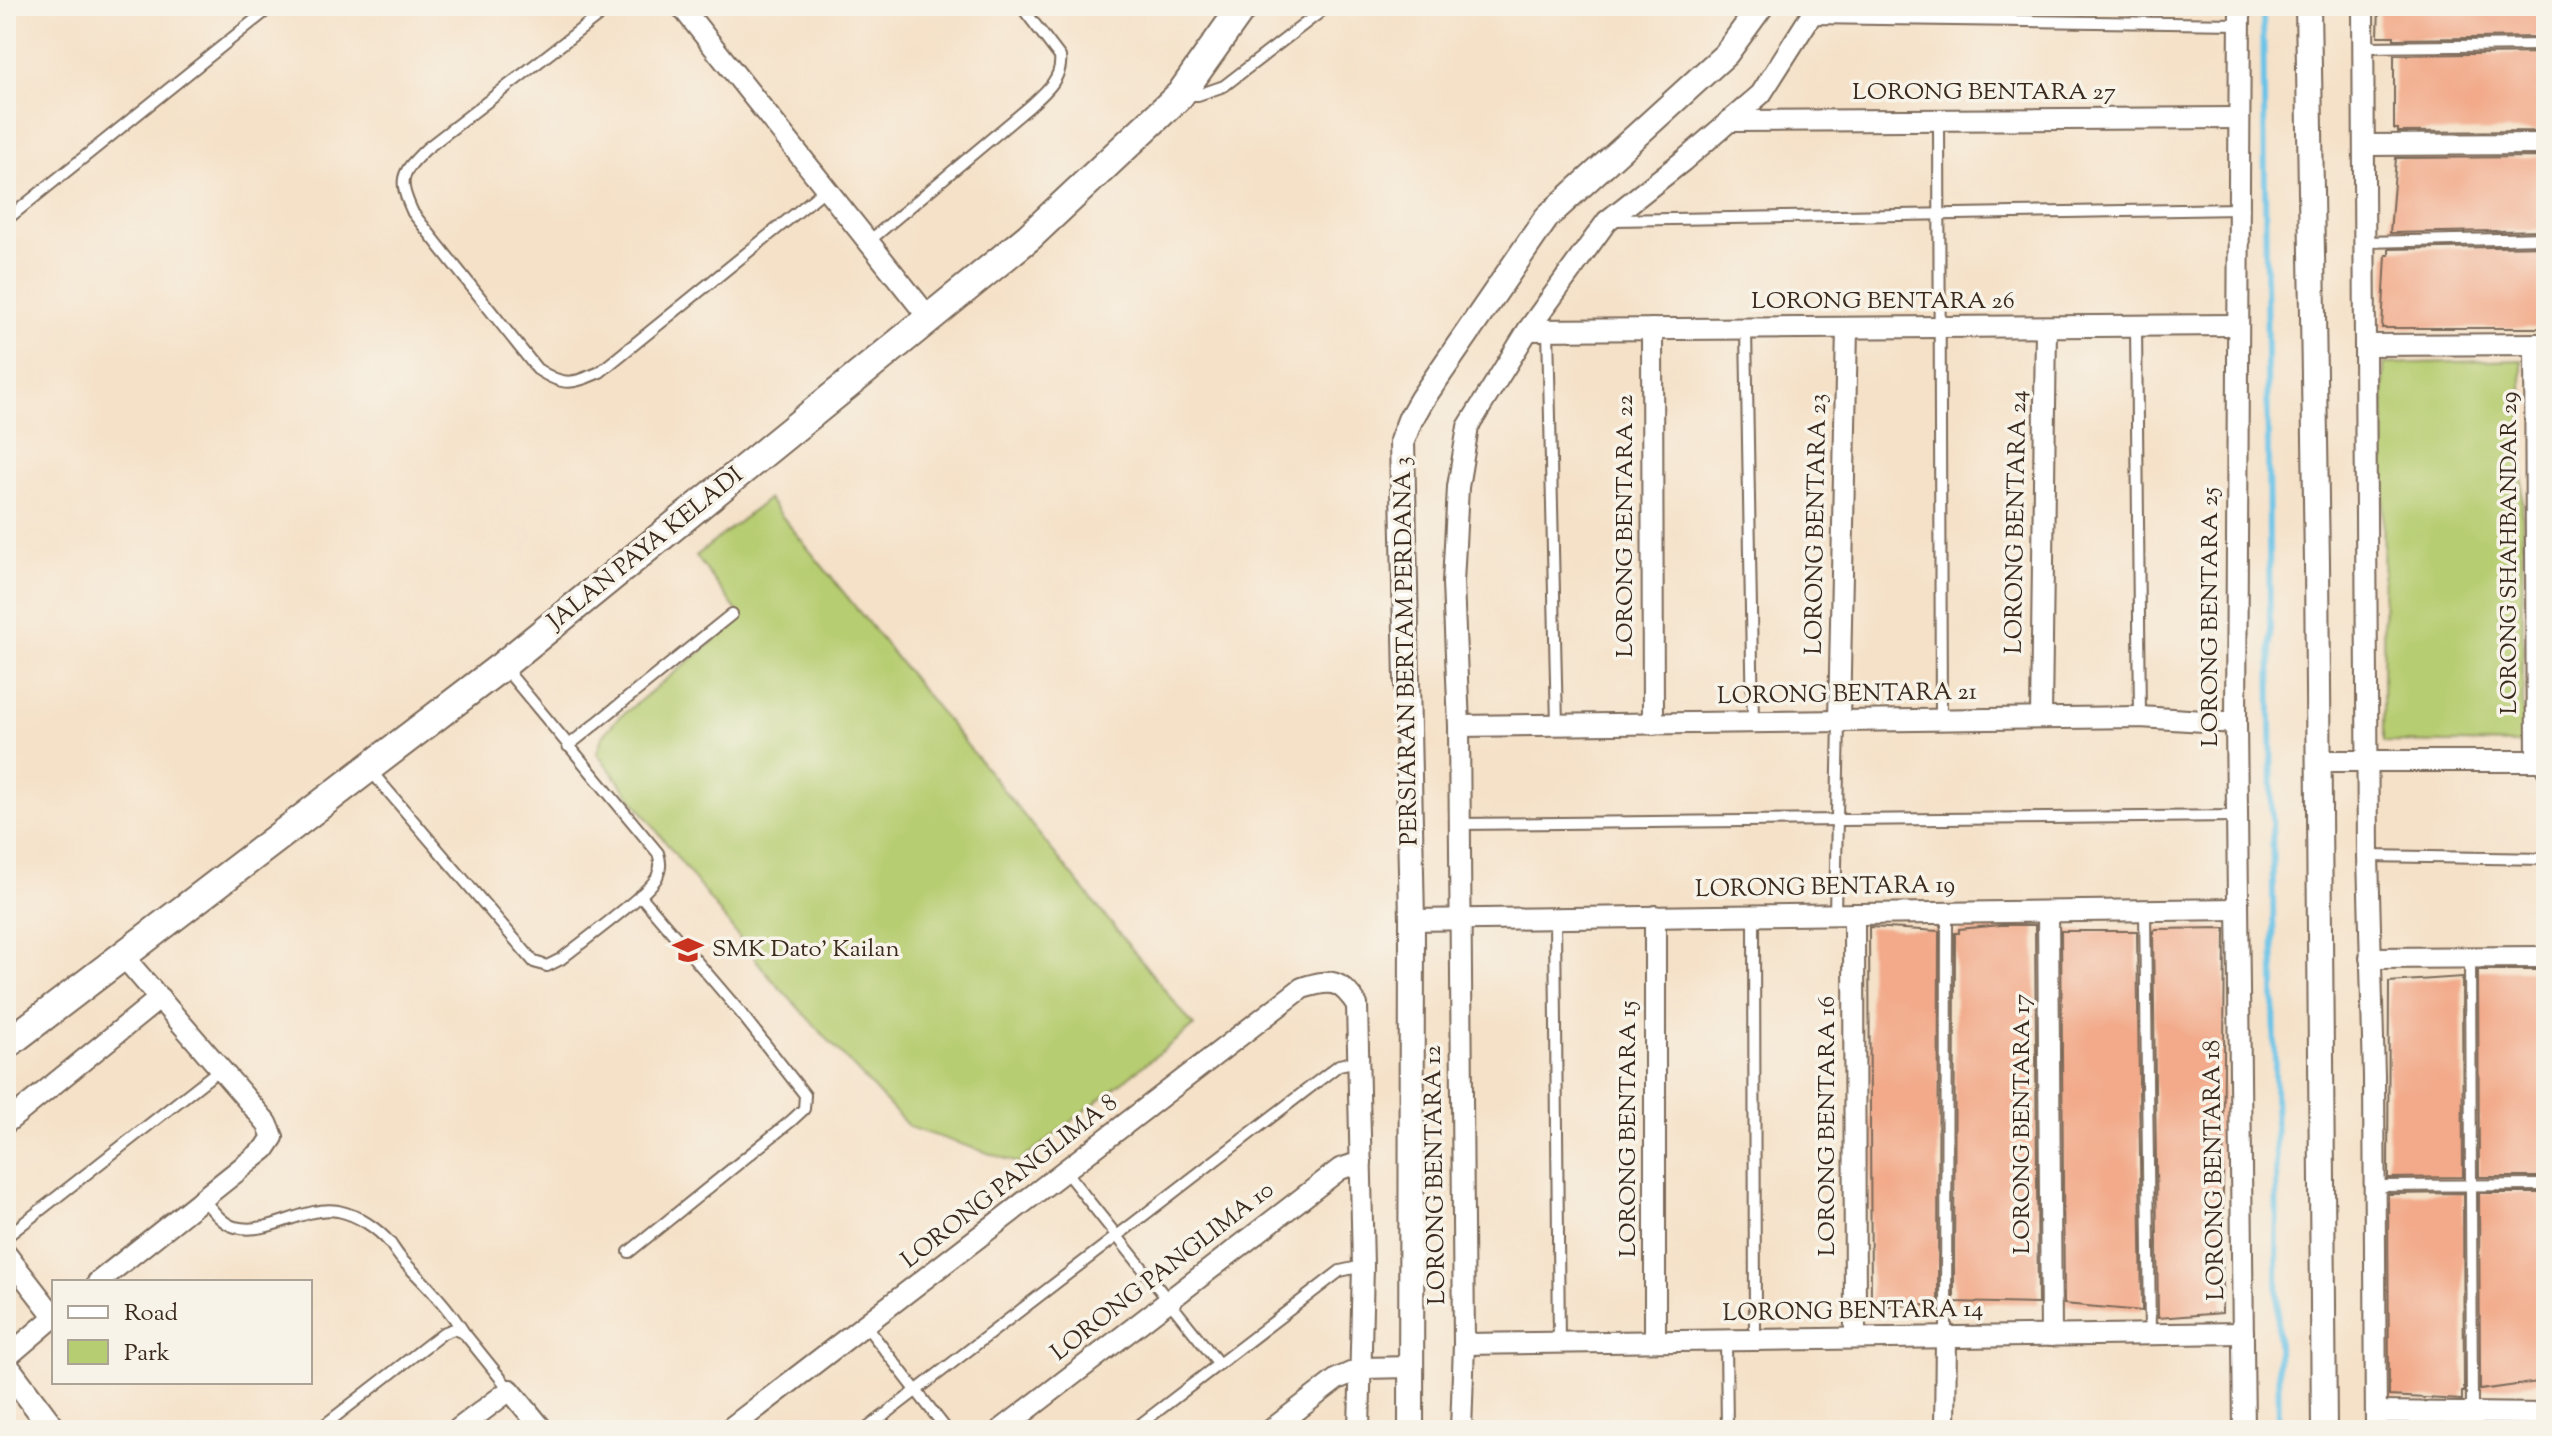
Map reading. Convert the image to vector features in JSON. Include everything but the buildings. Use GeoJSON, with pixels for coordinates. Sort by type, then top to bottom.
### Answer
{"type":"FeatureCollection","features":[{"type":"Feature","properties":{"kind":"main road","name":"JALAN PAYA KELADI"},"geometry":{"type":"LineString","coordinates":[[6,1045],[502,666],[1029,237],[1180,95],[1243,6]]}},
{"type":"Feature","properties":{"kind":"street"},"geometry":{"type":"LineString","coordinates":[[681,6],[929,318]]}},
{"type":"Feature","properties":{"kind":"street","name":"PERSIARAN BERTAM PERDANA 3"},"geometry":{"type":"LineString","coordinates":[[1411,1430],[1412,920],[1402,441],[1410,420],[1547,217],[1726,54],[1761,6]]}},
{"type":"Feature","properties":{"kind":"street"},"geometry":{"type":"LineString","coordinates":[[2308,6],[2319,761],[2324,1430]]}},
{"type":"Feature","properties":{"kind":"street"},"geometry":{"type":"LineString","coordinates":[[2363,6],[2368,856],[2374,1076],[2376,1421],[2546,1414]]}},
{"type":"Feature","properties":{"kind":"street","name":"LORONG BENTARA 12"},"geometry":{"type":"LineString","coordinates":[[1461,1430],[1464,1344],[1459,726],[1453,583],[1460,472],[1468,427],[1538,330],[1607,221],[1761,94],[1814,12]]}},
{"type":"Feature","properties":{"kind":"street","name":"LORONG BENTARA 25"},"geometry":{"type":"LineString","coordinates":[[2238,909],[2236,723],[2240,15]]}},
{"type":"Feature","properties":{"kind":"street","name":"LORONG BENTARA 27"},"geometry":{"type":"LineString","coordinates":[[1729,121],[2239,118]]}},
{"type":"Feature","properties":{"kind":"street"},"geometry":{"type":"LineString","coordinates":[[2364,145],[2546,144]]}},
{"type":"Feature","properties":{"kind":"street","name":"LORONG BENTARA 26"},"geometry":{"type":"LineString","coordinates":[[1538,330],[2238,325]]}},
{"type":"Feature","properties":{"kind":"street","name":"LORONG BENTARA 24"},"geometry":{"type":"LineString","coordinates":[[2041,718],[2046,327]]}},
{"type":"Feature","properties":{"kind":"street","name":"LORONG BENTARA 23"},"geometry":{"type":"LineString","coordinates":[[1839,721],[1847,328]]}},
{"type":"Feature","properties":{"kind":"street","name":"LORONG BENTARA 22"},"geometry":{"type":"LineString","coordinates":[[1652,329],[1653,724]]}},
{"type":"Feature","properties":{"kind":"street"},"geometry":{"type":"LineString","coordinates":[[2366,345],[2540,344]]}},
{"type":"Feature","properties":{"kind":"street","name":"LORONG SHAHBANDAR 29"},"geometry":{"type":"LineString","coordinates":[[2540,344],[2543,767]]}},
{"type":"Feature","properties":{"kind":"street","name":"LORONG BENTARA 21"},"geometry":{"type":"LineString","coordinates":[[1459,726],[2140,717],[2236,723]]}},
{"type":"Feature","properties":{"kind":"street"},"geometry":{"type":"LineString","coordinates":[[2319,761],[2543,767]]}},
{"type":"Feature","properties":{"kind":"street","name":"LORONG BENTARA 19"},"geometry":{"type":"LineString","coordinates":[[1412,920],[2238,909]]}},
{"type":"Feature","properties":{"kind":"street","name":"LORONG BENTARA 18"},"geometry":{"type":"LineString","coordinates":[[2238,909],[2244,1430]]}},
{"type":"Feature","properties":{"kind":"street","name":"LORONG BENTARA 17"},"geometry":{"type":"LineString","coordinates":[[2048,912],[2051,1336]]}},
{"type":"Feature","properties":{"kind":"street","name":"LORONG BENTARA 16"},"geometry":{"type":"LineString","coordinates":[[1845,914],[1855,1338]]}},
{"type":"Feature","properties":{"kind":"street","name":"LORONG BENTARA 15"},"geometry":{"type":"LineString","coordinates":[[1655,916],[1655,1341]]}},
{"type":"Feature","properties":{"kind":"street"},"geometry":{"type":"LineString","coordinates":[[101,1280],[265,1149],[273,1137],[267,1123],[123,956]]}},
{"type":"Feature","properties":{"kind":"street"},"geometry":{"type":"LineString","coordinates":[[2370,958],[2546,957]]}},
{"type":"Feature","properties":{"kind":"street","name":"LORONG PANGLIMA 8"},"geometry":{"type":"LineString","coordinates":[[728,1430],[1302,988],[1325,981],[1346,987],[1357,1005],[1360,1060]]}},
{"type":"Feature","properties":{"kind":"street"},"geometry":{"type":"LineString","coordinates":[[6,1123],[160,998]]}},
{"type":"Feature","properties":{"kind":"street"},"geometry":{"type":"LineString","coordinates":[[1359,1430],[1363,1266],[1360,1060]]}},
{"type":"Feature","properties":{"kind":"street","name":"LORONG PANGLIMA 10"},"geometry":{"type":"LineString","coordinates":[[1001,1430],[1340,1169],[1361,1162]]}},
{"type":"Feature","properties":{"kind":"street"},"geometry":{"type":"LineString","coordinates":[[6,1254],[52,1313]]}},
{"type":"Feature","properties":{"kind":"street"},"geometry":{"type":"LineString","coordinates":[[6,1358],[52,1318]]}},
{"type":"Feature","properties":{"kind":"street","name":"LORONG BENTARA 14"},"geometry":{"type":"LineString","coordinates":[[1464,1344],[2243,1333]]}},
{"type":"Feature","properties":{"kind":"street"},"geometry":{"type":"LineString","coordinates":[[1945,1430],[1946,1337]]}},
{"type":"Feature","properties":{"kind":"street"},"geometry":{"type":"LineString","coordinates":[[6,1366],[54,1430]]}},
{"type":"Feature","properties":{"kind":"street"},"geometry":{"type":"LineString","coordinates":[[1271,1430],[1337,1379],[1362,1368],[1412,1367]]}},
{"type":"Feature","properties":{"kind":"street"},"geometry":{"type":"LineString","coordinates":[[457,1430],[510,1390],[543,1430]]}},
{"type":"Feature","properties":{"kind":"lane"},"geometry":{"type":"LineString","coordinates":[[6,220],[272,6]]}},
{"type":"Feature","properties":{"kind":"lane"},"geometry":{"type":"LineString","coordinates":[[611,6],[426,149],[403,175],[402,190],[413,213],[537,369],[556,381],[575,383],[600,372],[827,188]]}},
{"type":"Feature","properties":{"kind":"lane"},"geometry":{"type":"LineString","coordinates":[[868,242],[1029,107],[1059,74],[1060,57],[1021,6]]}},
{"type":"Feature","properties":{"kind":"lane"},"geometry":{"type":"LineString","coordinates":[[1180,95],[1198,95],[1224,86],[1328,6]]}},
{"type":"Feature","properties":{"kind":"lane"},"geometry":{"type":"LineString","coordinates":[[1814,12],[2240,15]]}},
{"type":"Feature","properties":{"kind":"lane"},"geometry":{"type":"LineString","coordinates":[[2364,47],[2546,45]]}},
{"type":"Feature","properties":{"kind":"lane"},"geometry":{"type":"LineString","coordinates":[[1939,120],[1941,720]]}},
{"type":"Feature","properties":{"kind":"lane"},"geometry":{"type":"LineString","coordinates":[[1607,221],[2239,209]]}},
{"type":"Feature","properties":{"kind":"lane"},"geometry":{"type":"LineString","coordinates":[[2364,242],[2546,238]]}},
{"type":"Feature","properties":{"kind":"lane"},"geometry":{"type":"LineString","coordinates":[[2136,326],[2140,717]]}},
{"type":"Feature","properties":{"kind":"lane"},"geometry":{"type":"LineString","coordinates":[[1746,329],[1753,722]]}},
{"type":"Feature","properties":{"kind":"lane"},"geometry":{"type":"LineString","coordinates":[[1538,330],[1557,725]]}},
{"type":"Feature","properties":{"kind":"lane"},"geometry":{"type":"LineString","coordinates":[[568,746],[732,614]]}},
{"type":"Feature","properties":{"kind":"lane"},"geometry":{"type":"LineString","coordinates":[[369,768],[534,962],[547,966],[561,959],[656,880],[661,864],[658,853],[502,666]]}},
{"type":"Feature","properties":{"kind":"lane"},"geometry":{"type":"LineString","coordinates":[[1839,721],[1837,819],[1845,914]]}},
{"type":"Feature","properties":{"kind":"lane"},"geometry":{"type":"LineString","coordinates":[[1458,824],[2237,816]]}},
{"type":"Feature","properties":{"kind":"lane"},"geometry":{"type":"LineString","coordinates":[[2368,856],[2546,859]]}},
{"type":"Feature","properties":{"kind":"lane"},"geometry":{"type":"LineString","coordinates":[[629,1252],[798,1115],[804,1109],[805,1095],[740,1012],[640,895]]}},
{"type":"Feature","properties":{"kind":"lane"},"geometry":{"type":"LineString","coordinates":[[2145,910],[2150,1334]]}},
{"type":"Feature","properties":{"kind":"lane"},"geometry":{"type":"LineString","coordinates":[[1946,1337],[1947,913]]}},
{"type":"Feature","properties":{"kind":"lane"},"geometry":{"type":"LineString","coordinates":[[1754,915],[1755,1340]]}},
{"type":"Feature","properties":{"kind":"lane"},"geometry":{"type":"LineString","coordinates":[[1555,918],[1559,1343]]}},
{"type":"Feature","properties":{"kind":"lane"},"geometry":{"type":"LineString","coordinates":[[2470,957],[2472,1415]]}},
{"type":"Feature","properties":{"kind":"lane"},"geometry":{"type":"LineString","coordinates":[[865,1430],[1339,1065],[1360,1060]]}},
{"type":"Feature","properties":{"kind":"lane"},"geometry":{"type":"LineString","coordinates":[[6,1237],[220,1069]]}},
{"type":"Feature","properties":{"kind":"lane"},"geometry":{"type":"LineString","coordinates":[[1065,1171],[1219,1364]]}},
{"type":"Feature","properties":{"kind":"lane"},"geometry":{"type":"LineString","coordinates":[[2373,1186],[2546,1185]]}},
{"type":"Feature","properties":{"kind":"lane"},"geometry":{"type":"LineString","coordinates":[[203,1199],[225,1222],[235,1227],[268,1225],[323,1210],[340,1211],[359,1218],[391,1245],[451,1312],[510,1390]]}},
{"type":"Feature","properties":{"kind":"lane"},"geometry":{"type":"LineString","coordinates":[[1133,1430],[1340,1271],[1363,1266]]}},
{"type":"Feature","properties":{"kind":"lane"},"geometry":{"type":"LineString","coordinates":[[866,1326],[947,1430]]}},
{"type":"Feature","properties":{"kind":"lane"},"geometry":{"type":"LineString","coordinates":[[318,1430],[443,1333],[454,1329],[465,1334]]}},
{"type":"Feature","properties":{"kind":"lane"},"geometry":{"type":"LineString","coordinates":[[1726,1340],[1727,1430]]}},
{"type":"Feature","properties":{"kind":"green space"},"geometry":{"type":"Polygon","coordinates":[[[2522,360],[2523,744],[2383,742],[2384,364],[2522,360]]]}},
{"type":"Feature","properties":{"kind":"green space"},"geometry":{"type":"Polygon","coordinates":[[[768,499],[1194,1026],[1018,1163],[909,1127],[768,975],[597,753],[602,737],[615,721],[742,618],[696,556],[768,499]]]}},
{"type":"Feature","properties":{"kind":"waterway"},"geometry":{"type":"LineString","coordinates":[[2263,6],[2279,1430]]}},
{"type":"Feature","properties":{"kind":"place","name":"SMK Dato' Kailan"},"geometry":{"type":"Point","coordinates":[688,950]}}]}
